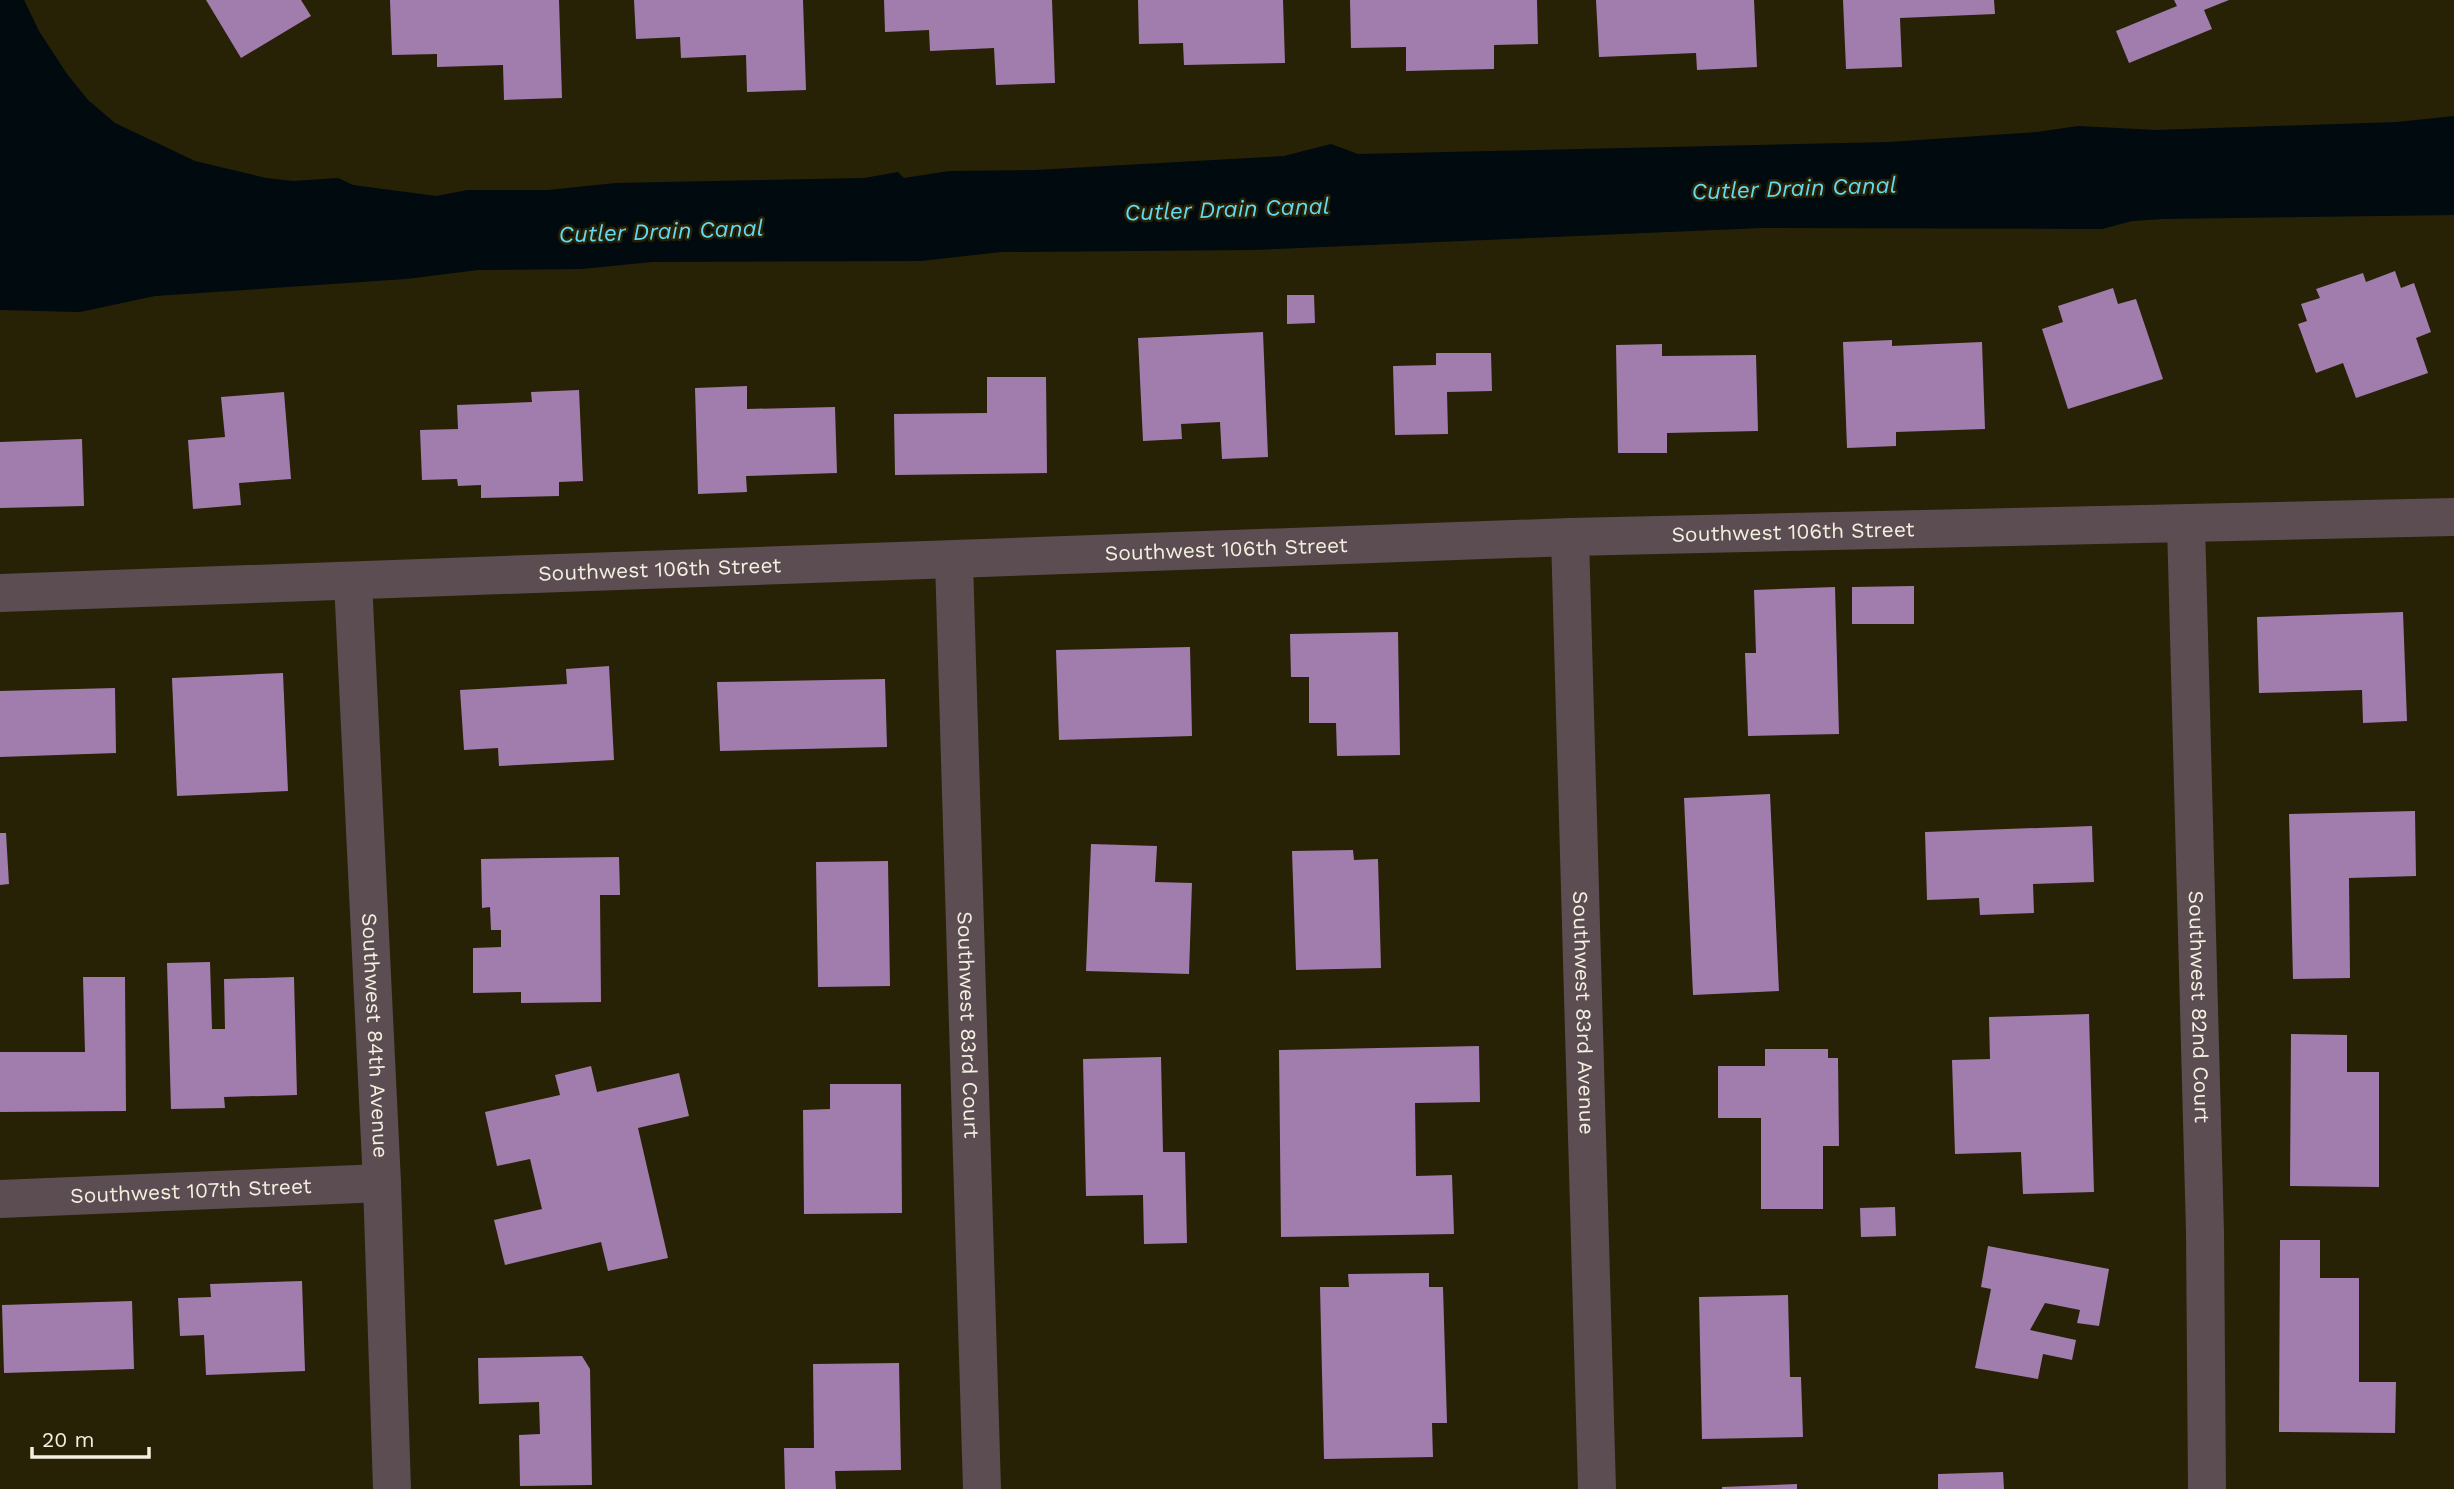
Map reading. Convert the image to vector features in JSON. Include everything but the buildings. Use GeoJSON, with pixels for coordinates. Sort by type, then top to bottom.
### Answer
{"type":"FeatureCollection","features":[{"type":"Feature","properties":{"kind":"street","name":"Southwest 106th Street"},"geometry":{"type":"LineString","coordinates":[[0,593],[1570,537],[2454,517]]}},
{"type":"Feature","properties":{"kind":"street","name":"Southwest 82nd Court"},"geometry":{"type":"LineString","coordinates":[[2186,524],[2205,1231],[2207,1489]]}},
{"type":"Feature","properties":{"kind":"street","name":"Southwest 83rd Avenue"},"geometry":{"type":"LineString","coordinates":[[1570,537],[1597,1489]]}},
{"type":"Feature","properties":{"kind":"street","name":"Southwest 83rd Court"},"geometry":{"type":"LineString","coordinates":[[954,561],[982,1489]]}},
{"type":"Feature","properties":{"kind":"street","name":"Southwest 84th Avenue"},"geometry":{"type":"LineString","coordinates":[[354,581],[382,1183],[392,1489]]}},
{"type":"Feature","properties":{"kind":"street","name":"Southwest 107th Street"},"geometry":{"type":"LineString","coordinates":[[0,1199],[382,1183]]}},
{"type":"Feature","properties":{"kind":"water","name":"Cutler Drain Canal"},"geometry":{"type":"Polygon","coordinates":[[[0,0],[24,0],[39,31],[67,74],[88,100],[115,123],[195,161],[266,178],[293,181],[338,178],[353,185],[436,196],[468,190],[548,190],[616,183],[864,178],[898,172],[904,178],[949,171],[1035,170],[1284,156],[1331,144],[1358,154],[1889,142],[2037,132],[2078,126],[2156,130],[2397,122],[2454,116],[2454,215],[2163,219],[2132,221],[2102,229],[1761,228],[1253,250],[1001,252],[921,261],[652,262],[582,269],[478,270],[406,279],[155,296],[80,312],[0,310],[0,0]]]}}]}
